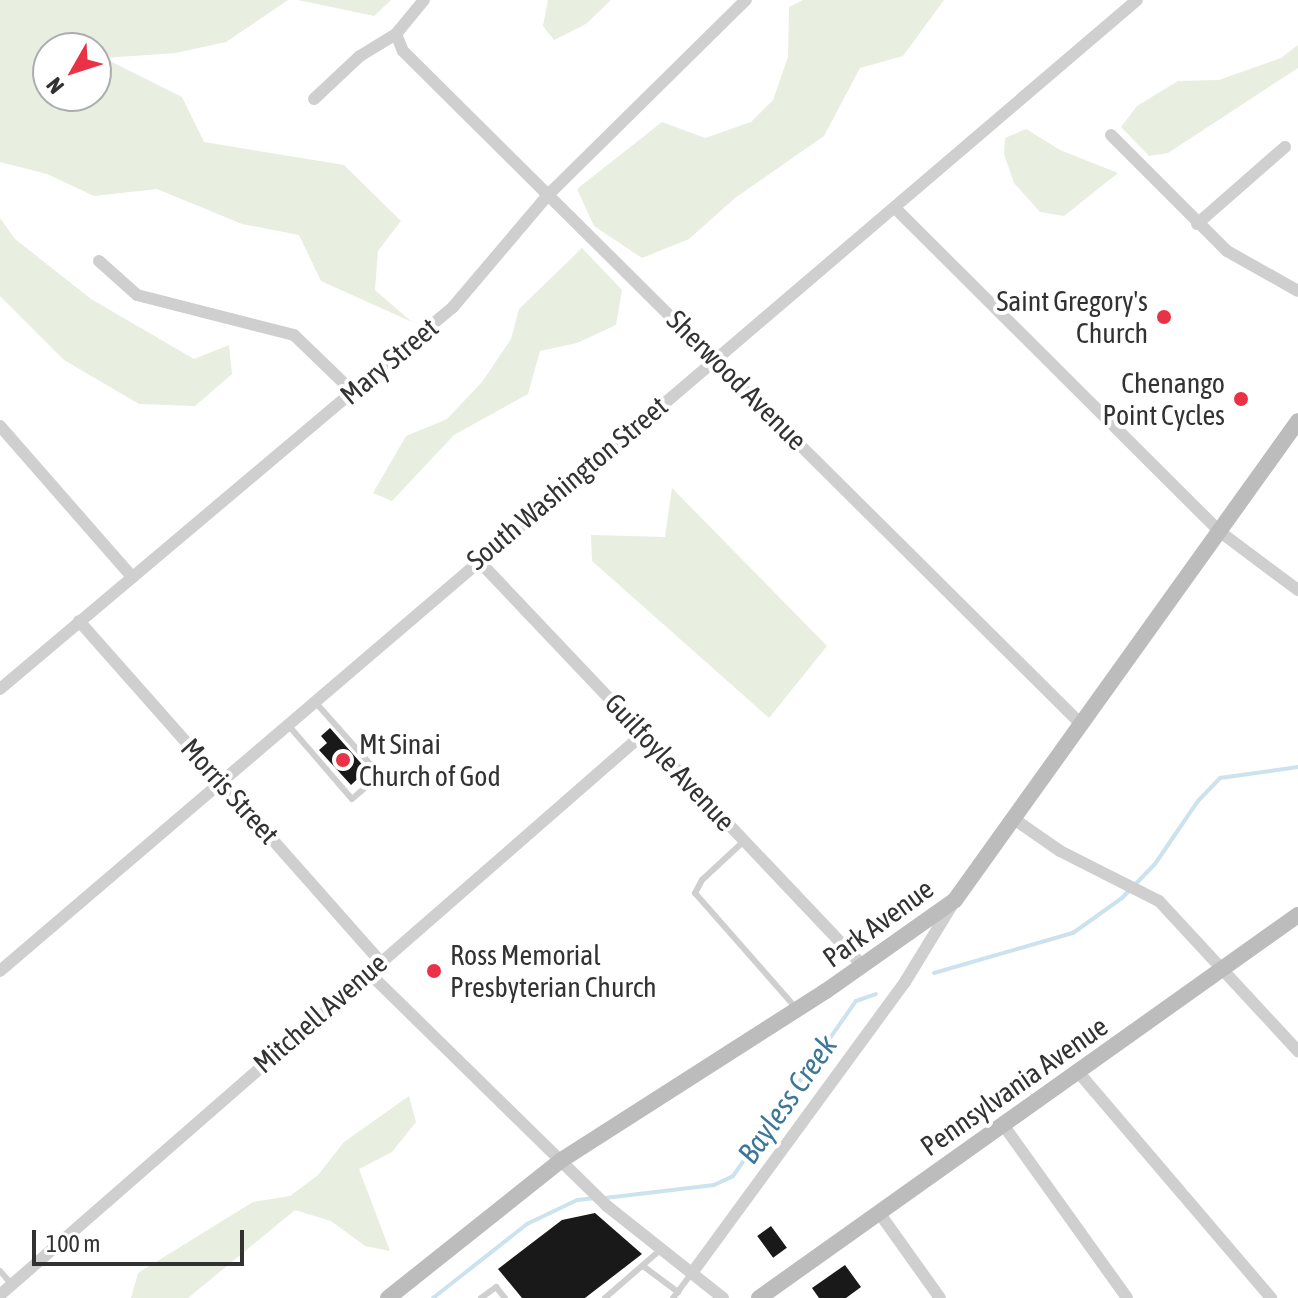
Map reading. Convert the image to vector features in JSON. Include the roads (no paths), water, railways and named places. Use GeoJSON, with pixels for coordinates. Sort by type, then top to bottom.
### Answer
{"type":"FeatureCollection","features":[{"type":"Feature","properties":{"kind":"street"},"geometry":{"type":"LineString","coordinates":[[314,99],[360,56],[396,34],[424,0]]}},
{"type":"Feature","properties":{"kind":"street","name":"Mary Street"},"geometry":{"type":"LineString","coordinates":[[0,689],[453,307],[548,195],[746,0]]}},
{"type":"Feature","properties":{"kind":"street","name":"South Washington Street"},"geometry":{"type":"LineString","coordinates":[[0,971],[477,559],[1137,0]]}},
{"type":"Feature","properties":{"kind":"street","name":"Sherwood Avenue"},"geometry":{"type":"LineString","coordinates":[[396,34],[403,51],[716,358],[1082,725]]}},
{"type":"Feature","properties":{"kind":"street"},"geometry":{"type":"LineString","coordinates":[[1111,135],[1227,251],[1298,291]]}},
{"type":"Feature","properties":{"kind":"street"},"geometry":{"type":"LineString","coordinates":[[1197,224],[1285,147]]}},
{"type":"Feature","properties":{"kind":"street"},"geometry":{"type":"LineString","coordinates":[[895,208],[1219,531],[1298,590]]}},
{"type":"Feature","properties":{"kind":"street"},"geometry":{"type":"LineString","coordinates":[[99,261],[118,282],[161,304],[235,317],[294,335],[352,391]]}},
{"type":"Feature","properties":{"kind":"street","name":"Park Avenue"},"geometry":{"type":"LineString","coordinates":[[388,1298],[560,1161],[797,1010],[955,900],[1298,421]]}},
{"type":"Feature","properties":{"kind":"street"},"geometry":{"type":"LineString","coordinates":[[0,426],[132,577]]}},
{"type":"Feature","properties":{"kind":"street","name":"Guilfoyle Avenue"},"geometry":{"type":"LineString","coordinates":[[477,559],[862,965]]}},
{"type":"Feature","properties":{"kind":"street","name":"Morris Street"},"geometry":{"type":"LineString","coordinates":[[79,621],[380,961]]}},
{"type":"Feature","properties":{"kind":"street","name":"Mitchell Avenue"},"geometry":{"type":"LineString","coordinates":[[0,1295],[643,734]]}},
{"type":"Feature","properties":{"kind":"street"},"geometry":{"type":"LineString","coordinates":[[1014,819],[1060,851],[1159,901],[1226,968],[1298,1051]]}},
{"type":"Feature","properties":{"kind":"street"},"geometry":{"type":"LineString","coordinates":[[692,1273],[905,982],[955,900]]}},
{"type":"Feature","properties":{"kind":"street","name":"Pennsylvania Avenue"},"geometry":{"type":"LineString","coordinates":[[759,1298],[1298,915]]}},
{"type":"Feature","properties":{"kind":"street"},"geometry":{"type":"LineString","coordinates":[[368,972],[607,1206],[659,1251],[723,1298]]}},
{"type":"Feature","properties":{"kind":"street"},"geometry":{"type":"LineString","coordinates":[[1079,1073],[1271,1298]]}},
{"type":"Feature","properties":{"kind":"street"},"geometry":{"type":"LineString","coordinates":[[1004,1126],[1127,1298]]}},
{"type":"Feature","properties":{"kind":"street"},"geometry":{"type":"LineString","coordinates":[[880,1214],[940,1298]]}},
{"type":"Feature","properties":{"kind":"lane"},"geometry":{"type":"LineString","coordinates":[[287,723],[352,799],[380,775],[314,700]]}},
{"type":"Feature","properties":{"kind":"lane"},"geometry":{"type":"LineString","coordinates":[[744,841],[702,880],[695,893],[797,1010]]}},
{"type":"Feature","properties":{"kind":"lane"},"geometry":{"type":"LineString","coordinates":[[605,1298],[659,1251]]}},
{"type":"Feature","properties":{"kind":"lane"},"geometry":{"type":"LineString","coordinates":[[643,1266],[676,1295],[692,1273]]}},
{"type":"Feature","properties":{"kind":"lane"},"geometry":{"type":"LineString","coordinates":[[0,1271],[12,1285]]}},
{"type":"Feature","properties":{"kind":"lane"},"geometry":{"type":"LineString","coordinates":[[481,1298],[496,1287],[505,1298]]}},
{"type":"Feature","properties":{"kind":"waterway","name":"Bayless Creek"},"geometry":{"type":"LineString","coordinates":[[934,973],[1073,933],[1122,898],[1155,864],[1198,801],[1220,778],[1298,767]]}},
{"type":"Feature","properties":{"kind":"waterway","name":"Bayless Creek"},"geometry":{"type":"LineString","coordinates":[[605,1198],[714,1185],[733,1176],[856,1001],[876,994]]}},
{"type":"Feature","properties":{"kind":"waterway","name":"Bayless Creek"},"geometry":{"type":"LineString","coordinates":[[433,1298],[527,1224],[577,1200],[596,1198]]}},
{"type":"Feature","properties":{"kind":"place","name":"Saint Gregory's Church"},"geometry":{"type":"Point","coordinates":[1164,317]}},
{"type":"Feature","properties":{"kind":"place","name":"Chenango Point Cycles"},"geometry":{"type":"Point","coordinates":[1241,399]}},
{"type":"Feature","properties":{"kind":"place","name":"Mt Sinai Church of God"},"geometry":{"type":"Point","coordinates":[343,760]}},
{"type":"Feature","properties":{"kind":"place","name":"Ross Memorial Presbyterian Church"},"geometry":{"type":"Point","coordinates":[434,971]}}]}
